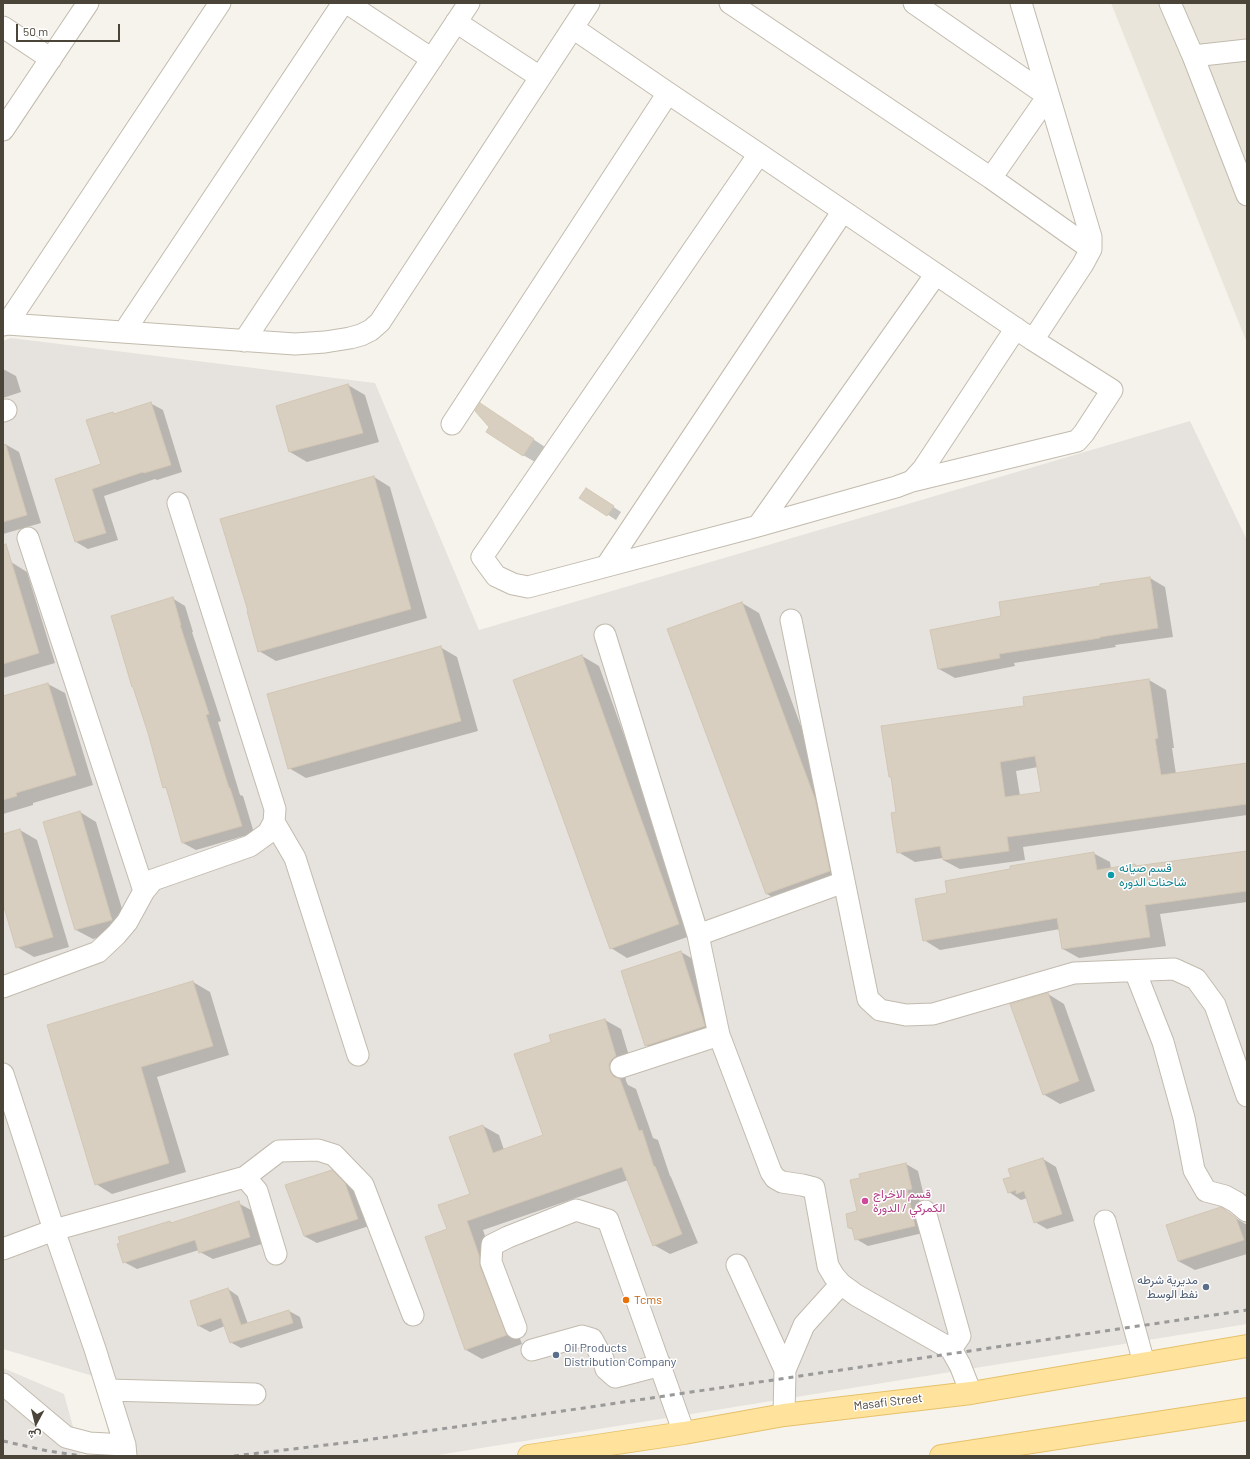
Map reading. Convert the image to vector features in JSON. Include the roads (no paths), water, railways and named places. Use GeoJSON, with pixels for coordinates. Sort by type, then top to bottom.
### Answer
{"type":"FeatureCollection","features":[{"type":"Feature","properties":{"kind":"main road","name":"Masafi Street"},"geometry":{"type":"LineString","coordinates":[[529,1456],[684,1433],[784,1414],[971,1393],[1247,1346]]}},
{"type":"Feature","properties":{"kind":"main road"},"geometry":{"type":"LineString","coordinates":[[953,1455],[1247,1409]]}},
{"type":"Feature","properties":{"kind":"street"},"geometry":{"type":"LineString","coordinates":[[3,130],[88,3]]}},
{"type":"Feature","properties":{"kind":"street"},"geometry":{"type":"LineString","coordinates":[[220,3],[5,324],[295,344],[325,342],[350,338],[371,330],[380,322],[589,3]]}},
{"type":"Feature","properties":{"kind":"street"},"geometry":{"type":"LineString","coordinates":[[124,332],[343,3]]}},
{"type":"Feature","properties":{"kind":"street"},"geometry":{"type":"LineString","coordinates":[[347,3],[432,59]]}},
{"type":"Feature","properties":{"kind":"street"},"geometry":{"type":"LineString","coordinates":[[244,341],[470,3]]}},
{"type":"Feature","properties":{"kind":"street"},"geometry":{"type":"LineString","coordinates":[[730,3],[991,178],[1091,249]]}},
{"type":"Feature","properties":{"kind":"street"},"geometry":{"type":"LineString","coordinates":[[914,3],[1048,96]]}},
{"type":"Feature","properties":{"kind":"street"},"geometry":{"type":"LineString","coordinates":[[1021,3],[1091,237],[1091,249],[1083,264],[1033,340]]}},
{"type":"Feature","properties":{"kind":"street"},"geometry":{"type":"LineString","coordinates":[[1170,3],[1245,184]]}},
{"type":"Feature","properties":{"kind":"street"},"geometry":{"type":"LineString","coordinates":[[456,22],[540,77]]}},
{"type":"Feature","properties":{"kind":"street"},"geometry":{"type":"LineString","coordinates":[[3,27],[51,59]]}},
{"type":"Feature","properties":{"kind":"street"},"geometry":{"type":"LineString","coordinates":[[573,28],[668,93],[759,154],[1033,340],[1112,390],[1077,441],[912,481],[896,487],[758,526],[528,587],[513,584],[496,576],[482,557],[759,154]]}},
{"type":"Feature","properties":{"kind":"street"},"geometry":{"type":"LineString","coordinates":[[1193,56],[1247,50]]}},
{"type":"Feature","properties":{"kind":"street"},"geometry":{"type":"LineString","coordinates":[[452,424],[668,93]]}},
{"type":"Feature","properties":{"kind":"street"},"geometry":{"type":"LineString","coordinates":[[991,178],[1048,96]]}},
{"type":"Feature","properties":{"kind":"street"},"geometry":{"type":"LineString","coordinates":[[607,566],[843,211]]}},
{"type":"Feature","properties":{"kind":"street"},"geometry":{"type":"LineString","coordinates":[[758,526],[936,274]]}},
{"type":"Feature","properties":{"kind":"street"},"geometry":{"type":"LineString","coordinates":[[912,481],[923,469],[1016,328]]}},
{"type":"Feature","properties":{"kind":"street"},"geometry":{"type":"LineString","coordinates":[[3,987],[98,952],[127,922],[144,891],[153,880],[250,846],[268,833],[274,822],[275,809],[178,503]]}},
{"type":"Feature","properties":{"kind":"street"},"geometry":{"type":"LineString","coordinates":[[28,538],[144,891]]}},
{"type":"Feature","properties":{"kind":"street"},"geometry":{"type":"LineString","coordinates":[[791,620],[868,999],[880,1010],[906,1015],[933,1014],[1074,973],[1174,969],[1196,979],[1215,1005],[1247,1096]]}},
{"type":"Feature","properties":{"kind":"street"},"geometry":{"type":"LineString","coordinates":[[605,635],[698,935],[719,1035],[770,1172],[775,1178],[782,1182],[802,1184],[814,1188],[828,1266],[841,1284],[856,1295],[951,1349],[960,1365],[971,1393]]}},
{"type":"Feature","properties":{"kind":"street"},"geometry":{"type":"LineString","coordinates":[[274,822],[295,858],[358,1055]]}},
{"type":"Feature","properties":{"kind":"street"},"geometry":{"type":"LineString","coordinates":[[698,935],[844,882]]}},
{"type":"Feature","properties":{"kind":"street"},"geometry":{"type":"LineString","coordinates":[[1135,971],[1163,1042],[1184,1118],[1194,1170],[1206,1191],[1225,1196],[1247,1210]]}},
{"type":"Feature","properties":{"kind":"street"},"geometry":{"type":"LineString","coordinates":[[621,1067],[719,1035]]}},
{"type":"Feature","properties":{"kind":"street"},"geometry":{"type":"LineString","coordinates":[[3,1074],[95,1349],[125,1450],[66,1437],[3,1384]]}},
{"type":"Feature","properties":{"kind":"street"},"geometry":{"type":"LineString","coordinates":[[3,1250],[54,1230],[245,1177],[279,1151],[318,1150],[334,1155],[363,1184],[413,1315]]}},
{"type":"Feature","properties":{"kind":"street"},"geometry":{"type":"LineString","coordinates":[[245,1177],[257,1191],[276,1254]]}},
{"type":"Feature","properties":{"kind":"street"},"geometry":{"type":"LineString","coordinates":[[516,1328],[491,1262],[492,1245],[508,1237],[576,1210],[608,1220],[684,1433]]}},
{"type":"Feature","properties":{"kind":"street"},"geometry":{"type":"LineString","coordinates":[[924,1211],[960,1336],[951,1349]]}},
{"type":"Feature","properties":{"kind":"street"},"geometry":{"type":"LineString","coordinates":[[1105,1221],[1144,1363]]}},
{"type":"Feature","properties":{"kind":"street"},"geometry":{"type":"LineString","coordinates":[[737,1264],[785,1370]]}},
{"type":"Feature","properties":{"kind":"street"},"geometry":{"type":"LineString","coordinates":[[784,1414],[785,1370],[804,1325],[841,1284]]}},
{"type":"Feature","properties":{"kind":"street"},"geometry":{"type":"LineString","coordinates":[[532,1350],[582,1336],[592,1339],[603,1359],[606,1369],[615,1377],[661,1365]]}},
{"type":"Feature","properties":{"kind":"street"},"geometry":{"type":"LineString","coordinates":[[108,1390],[255,1394]]}},
{"type":"Feature","properties":{"kind":"railway"},"geometry":{"type":"LineString","coordinates":[[234,1456],[360,1441],[1247,1310]]}},
{"type":"Feature","properties":{"kind":"railway"},"geometry":{"type":"LineString","coordinates":[[3,1441],[48,1451],[81,1456]]}},
{"type":"Feature","properties":{"kind":"place","name":"قسم صيانه شاحنات الدوره"},"geometry":{"type":"Point","coordinates":[1111,875]}},
{"type":"Feature","properties":{"kind":"place","name":"قسم الاخراج الكمركي / الدورة"},"geometry":{"type":"Point","coordinates":[865,1201]}},
{"type":"Feature","properties":{"kind":"place","name":"مديرية شرطه نفط الوسط"},"geometry":{"type":"Point","coordinates":[1206,1287]}},
{"type":"Feature","properties":{"kind":"place","name":"Tcms"},"geometry":{"type":"Point","coordinates":[626,1300]}},
{"type":"Feature","properties":{"kind":"place","name":"Oil Products Distribution Company"},"geometry":{"type":"Point","coordinates":[556,1355]}}]}
